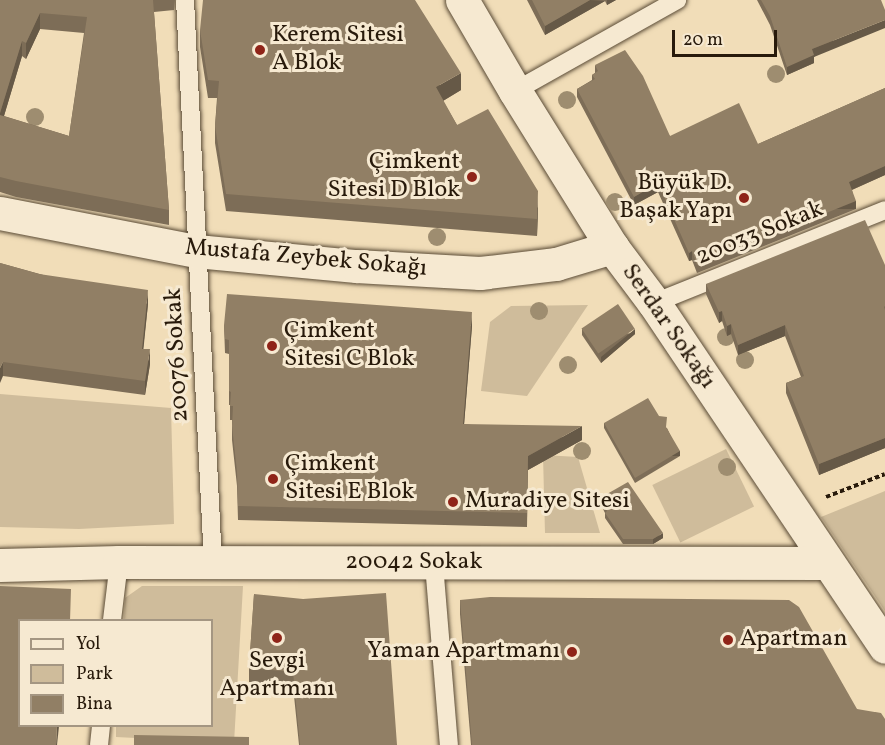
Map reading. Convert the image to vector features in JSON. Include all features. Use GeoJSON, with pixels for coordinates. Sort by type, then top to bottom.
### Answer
{"type":"FeatureCollection","features":[{"type":"Feature","properties":{"kind":"street","name":"Serdar Sokağı"},"geometry":{"type":"LineString","coordinates":[[462,0],[515,91],[612,247],[654,303],[885,647]]}},
{"type":"Feature","properties":{"kind":"street","name":"Mustafa Zeybek Sokağı"},"geometry":{"type":"LineString","coordinates":[[0,213],[196,251],[356,266],[480,273],[556,264],[612,247]]}},
{"type":"Feature","properties":{"kind":"street","name":"20042 Sokak"},"geometry":{"type":"LineString","coordinates":[[0,565],[119,562],[828,563]]}},
{"type":"Feature","properties":{"kind":"lane","name":"20076 Sokak"},"geometry":{"type":"LineString","coordinates":[[185,0],[213,563]]}},
{"type":"Feature","properties":{"kind":"lane"},"geometry":{"type":"LineString","coordinates":[[515,91],[677,0]]}},
{"type":"Feature","properties":{"kind":"lane","name":"20033 Sokak"},"geometry":{"type":"LineString","coordinates":[[654,303],[885,210]]}},
{"type":"Feature","properties":{"kind":"lane"},"geometry":{"type":"LineString","coordinates":[[112,619],[119,562]]}},
{"type":"Feature","properties":{"kind":"lane"},"geometry":{"type":"LineString","coordinates":[[434,564],[449,745]]}},
{"type":"Feature","properties":{"kind":"lane"},"geometry":{"type":"LineString","coordinates":[[99,745],[101,727]]}},
{"type":"Feature","properties":{"kind":"path"},"geometry":{"type":"LineString","coordinates":[[792,510],[885,474]]}},
{"type":"Feature","properties":{"kind":"green space"},"geometry":{"type":"Polygon","coordinates":[[[588,305],[527,396],[481,391],[490,322],[511,306],[588,305]]]}},
{"type":"Feature","properties":{"kind":"green space"},"geometry":{"type":"Polygon","coordinates":[[[0,394],[171,408],[174,524],[79,529],[0,527],[0,394]]]}},
{"type":"Feature","properties":{"kind":"green space"},"geometry":{"type":"Polygon","coordinates":[[[726,449],[754,507],[680,542],[652,485],[726,449]]]}},
{"type":"Feature","properties":{"kind":"green space"},"geometry":{"type":"Polygon","coordinates":[[[543,455],[578,457],[600,533],[545,533],[543,455]]]}},
{"type":"Feature","properties":{"kind":"green space"},"geometry":{"type":"Polygon","coordinates":[[[885,491],[885,611],[821,517],[885,491]]]}},
{"type":"Feature","properties":{"kind":"green space"},"geometry":{"type":"Polygon","coordinates":[[[142,586],[243,586],[234,743],[116,737],[116,727],[213,727],[213,619],[124,619],[125,598],[142,586]]]}},
{"type":"Feature","properties":{"kind":"building"},"geometry":{"type":"Polygon","coordinates":[[[0,0],[153,0],[169,210],[0,177],[0,115],[69,136],[87,17],[40,13],[26,43],[22,41],[0,113],[0,0]]]}},
{"type":"Feature","properties":{"kind":"building"},"geometry":{"type":"Polygon","coordinates":[[[203,0],[415,0],[461,73],[436,87],[457,125],[488,109],[538,191],[537,219],[226,194],[215,126],[219,81],[208,80],[200,30],[203,0]]]}},
{"type":"Feature","properties":{"kind":"building"},"geometry":{"type":"Polygon","coordinates":[[[532,0],[590,0],[545,26],[532,0]]]}},
{"type":"Feature","properties":{"kind":"building"},"geometry":{"type":"Polygon","coordinates":[[[761,0],[881,0],[885,10],[885,20],[812,49],[814,55],[787,67],[770,16],[761,0]]]}},
{"type":"Feature","properties":{"kind":"building"},"geometry":{"type":"Polygon","coordinates":[[[625,50],[643,76],[670,136],[739,103],[758,144],[885,88],[885,166],[849,182],[856,201],[697,265],[692,251],[689,253],[658,183],[634,197],[577,89],[595,79],[592,75],[598,71],[595,65],[625,50]]]}},
{"type":"Feature","properties":{"kind":"building"},"geometry":{"type":"Polygon","coordinates":[[[865,220],[885,265],[885,438],[819,464],[786,383],[804,376],[785,325],[738,345],[731,324],[727,326],[722,311],[719,312],[706,284],[865,220]]]}},
{"type":"Feature","properties":{"kind":"building"},"geometry":{"type":"Polygon","coordinates":[[[0,263],[39,274],[148,290],[142,349],[150,349],[145,381],[3,362],[0,368],[0,263]]]}},
{"type":"Feature","properties":{"kind":"building"},"geometry":{"type":"Polygon","coordinates":[[[227,294],[472,312],[463,424],[582,426],[528,456],[527,513],[238,506],[232,426],[233,406],[230,406],[231,392],[229,391],[229,340],[225,339],[224,325],[227,294]]]}},
{"type":"Feature","properties":{"kind":"building"},"geometry":{"type":"Polygon","coordinates":[[[618,304],[635,329],[598,353],[582,329],[618,304]]]}},
{"type":"Feature","properties":{"kind":"building"},"geometry":{"type":"Polygon","coordinates":[[[648,398],[659,416],[667,417],[666,427],[680,451],[635,478],[604,423],[648,398]]]}},
{"type":"Feature","properties":{"kind":"building"},"geometry":{"type":"Polygon","coordinates":[[[628,482],[663,533],[653,539],[623,539],[605,513],[607,511],[600,498],[628,482]]]}},
{"type":"Feature","properties":{"kind":"building"},"geometry":{"type":"Polygon","coordinates":[[[0,586],[71,589],[70,619],[18,619],[18,727],[57,727],[56,745],[0,745],[0,586]]]}},
{"type":"Feature","properties":{"kind":"building"},"geometry":{"type":"Polygon","coordinates":[[[386,593],[397,745],[300,745],[293,672],[249,668],[254,594],[303,599],[386,593]]]}},
{"type":"Feature","properties":{"kind":"building"},"geometry":{"type":"Polygon","coordinates":[[[490,597],[789,600],[799,607],[857,709],[881,713],[885,719],[885,745],[472,745],[460,600],[490,597]]]}},
{"type":"Feature","properties":{"kind":"building"},"geometry":{"type":"Polygon","coordinates":[[[134,735],[249,737],[249,745],[134,745],[134,735]]]}},
{"type":"Feature","properties":{"kind":"place","name":"Kerem Sitesi A Blok"},"geometry":{"type":"Point","coordinates":[260,50]}},
{"type":"Feature","properties":{"kind":"place","name":"Çimkent Sitesi D Blok"},"geometry":{"type":"Point","coordinates":[472,177]}},
{"type":"Feature","properties":{"kind":"place","name":"Büyük D. Başak Yapı"},"geometry":{"type":"Point","coordinates":[744,198]}},
{"type":"Feature","properties":{"kind":"place","name":"Çimkent Sitesi C Blok"},"geometry":{"type":"Point","coordinates":[272,346]}},
{"type":"Feature","properties":{"kind":"place","name":"Çimkent Sitesi E Blok"},"geometry":{"type":"Point","coordinates":[273,479]}},
{"type":"Feature","properties":{"kind":"place","name":"Muradiye Sitesi"},"geometry":{"type":"Point","coordinates":[453,502]}},
{"type":"Feature","properties":{"kind":"place","name":"Sevgi Apartmanı"},"geometry":{"type":"Point","coordinates":[277,638]}},
{"type":"Feature","properties":{"kind":"place","name":"Apartman"},"geometry":{"type":"Point","coordinates":[728,640]}},
{"type":"Feature","properties":{"kind":"place","name":"Yaman Apartmanı"},"geometry":{"type":"Point","coordinates":[572,652]}}]}
